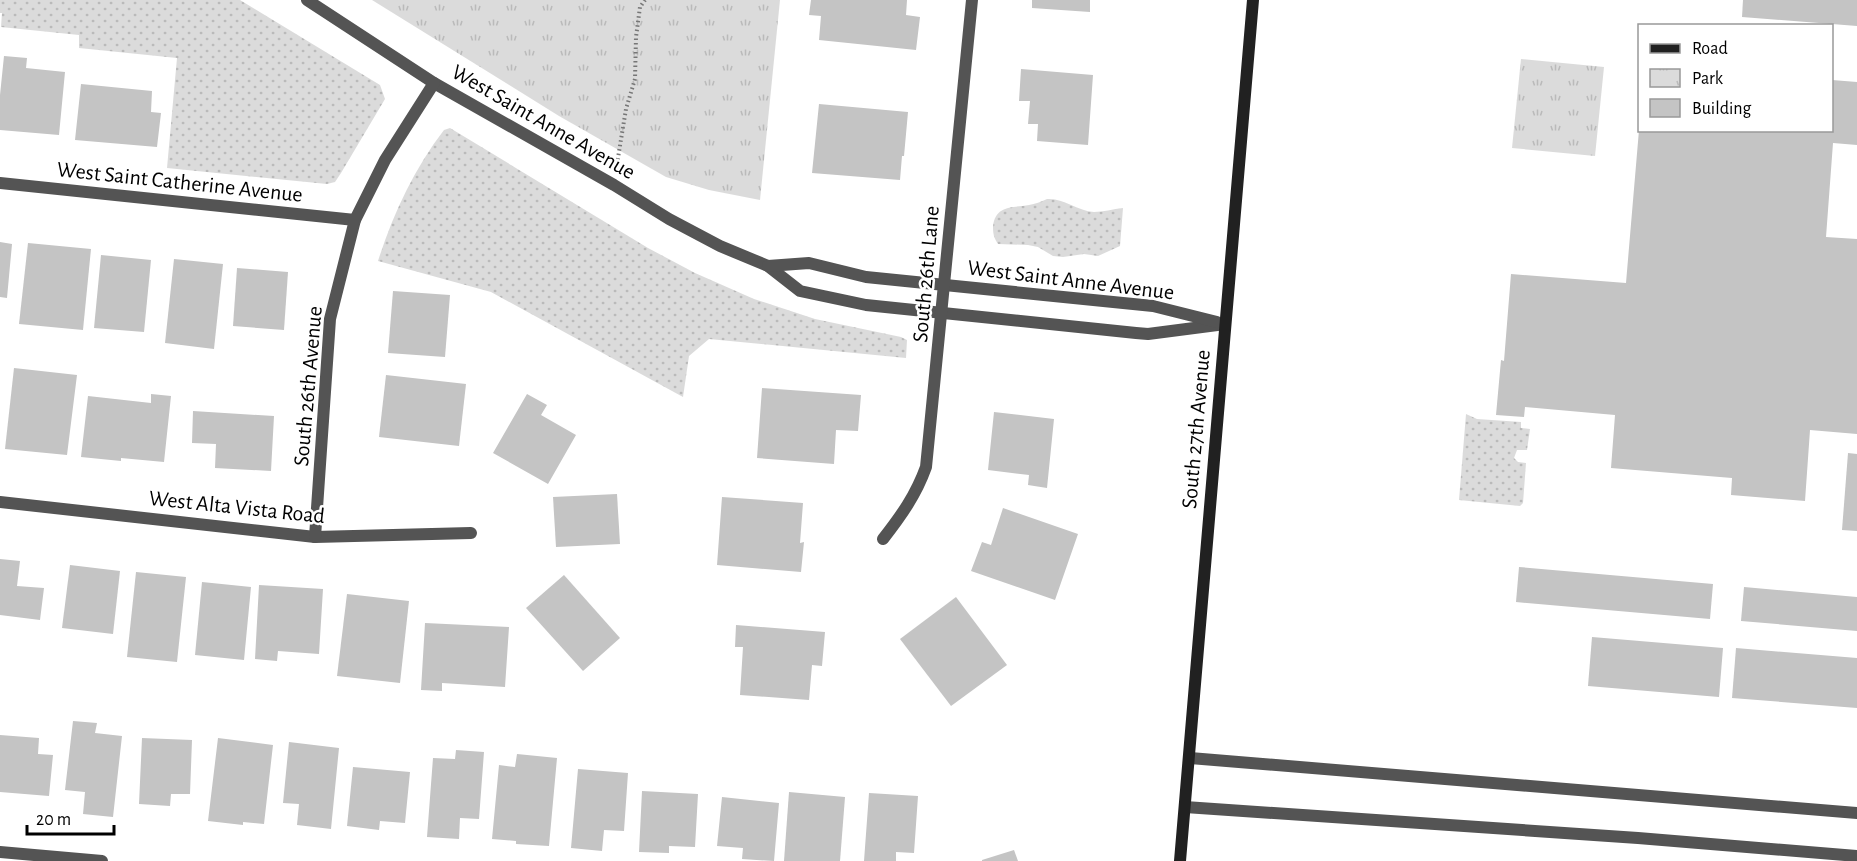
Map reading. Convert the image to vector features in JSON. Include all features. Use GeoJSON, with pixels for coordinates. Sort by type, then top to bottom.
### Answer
{"type":"FeatureCollection","features":[{"type":"Feature","properties":{"kind":"main road","name":"South 27th Avenue"},"geometry":{"type":"LineString","coordinates":[[1180,861],[1253,0]]}},
{"type":"Feature","properties":{"kind":"street","name":"West Saint Anne Avenue"},"geometry":{"type":"LineString","coordinates":[[307,0],[434,83],[614,185],[669,219],[720,246],[768,266],[800,291],[866,305],[1148,334],[1226,324]]}},
{"type":"Feature","properties":{"kind":"street","name":"South 26th Lane"},"geometry":{"type":"LineString","coordinates":[[883,539],[907,509],[926,467],[943,313],[972,0]]}},
{"type":"Feature","properties":{"kind":"street","name":"South 26th Avenue"},"geometry":{"type":"LineString","coordinates":[[315,537],[330,319],[355,220],[385,160],[434,83]]}},
{"type":"Feature","properties":{"kind":"street","name":"West Saint Catherine Avenue"},"geometry":{"type":"LineString","coordinates":[[0,183],[355,220]]}},
{"type":"Feature","properties":{"kind":"street","name":"West Saint Anne Avenue"},"geometry":{"type":"LineString","coordinates":[[768,266],[809,263],[866,277],[1152,306],[1226,324]]}},
{"type":"Feature","properties":{"kind":"street","name":"West Alta Vista Road"},"geometry":{"type":"LineString","coordinates":[[0,502],[315,537],[471,533]]}},
{"type":"Feature","properties":{"kind":"street"},"geometry":{"type":"LineString","coordinates":[[1190,758],[1857,813]]}},
{"type":"Feature","properties":{"kind":"street"},"geometry":{"type":"LineString","coordinates":[[1185,807],[1638,837],[1857,856]]}},
{"type":"Feature","properties":{"kind":"street"},"geometry":{"type":"LineString","coordinates":[[0,852],[102,861]]}},
{"type":"Feature","properties":{"kind":"path"},"geometry":{"type":"LineString","coordinates":[[614,185],[626,109],[635,79],[636,37],[640,7],[645,0]]}},
{"type":"Feature","properties":{"kind":"green space"},"geometry":{"type":"Polygon","coordinates":[[[0,0],[240,0],[380,85],[385,99],[335,182],[327,184],[167,168],[177,58],[79,48],[79,35],[1,27],[0,0]]]}},
{"type":"Feature","properties":{"kind":"green space"},"geometry":{"type":"Polygon","coordinates":[[[372,0],[780,0],[760,200],[709,190],[666,177],[559,116],[372,0]]]}},
{"type":"Feature","properties":{"kind":"green space"},"geometry":{"type":"Polygon","coordinates":[[[1521,59],[1604,67],[1595,156],[1512,148],[1521,59]]]}},
{"type":"Feature","properties":{"kind":"green space"},"geometry":{"type":"Polygon","coordinates":[[[450,128],[648,248],[695,273],[754,299],[815,319],[901,337],[907,340],[906,358],[709,339],[689,356],[683,397],[491,292],[378,261],[390,226],[414,176],[444,130],[450,128]]]}},
{"type":"Feature","properties":{"kind":"green space"},"geometry":{"type":"Polygon","coordinates":[[[1047,199],[1060,200],[1094,212],[1123,208],[1120,246],[1098,256],[1084,254],[1063,257],[1053,256],[1038,247],[1028,245],[998,244],[993,229],[997,214],[1006,208],[1034,204],[1047,199]]]}},
{"type":"Feature","properties":{"kind":"green space"},"geometry":{"type":"Polygon","coordinates":[[[1466,414],[1477,419],[1521,422],[1521,428],[1530,429],[1527,450],[1517,450],[1514,458],[1518,462],[1526,463],[1523,503],[1520,506],[1459,500],[1466,414]]]}},
{"type":"Feature","properties":{"kind":"building"},"geometry":{"type":"Polygon","coordinates":[[[811,0],[907,0],[906,15],[920,17],[916,50],[819,40],[821,16],[809,15],[811,0]]]}},
{"type":"Feature","properties":{"kind":"building"},"geometry":{"type":"Polygon","coordinates":[[[1032,0],[1090,0],[1090,12],[1032,8],[1032,0]]]}},
{"type":"Feature","properties":{"kind":"building"},"geometry":{"type":"Polygon","coordinates":[[[1743,0],[1857,0],[1857,26],[1742,17],[1743,0]]]}},
{"type":"Feature","properties":{"kind":"building"},"geometry":{"type":"Polygon","coordinates":[[[4,56],[27,58],[26,68],[65,72],[59,135],[0,130],[0,95],[4,56]]]}},
{"type":"Feature","properties":{"kind":"building"},"geometry":{"type":"Polygon","coordinates":[[[1021,69],[1093,75],[1088,145],[1037,141],[1038,124],[1028,124],[1030,101],[1019,101],[1021,69]]]}},
{"type":"Feature","properties":{"kind":"building"},"geometry":{"type":"Polygon","coordinates":[[[1833,80],[1857,82],[1857,145],[1833,143],[1826,237],[1857,239],[1857,434],[1810,430],[1805,501],[1731,495],[1732,478],[1611,468],[1615,415],[1525,407],[1524,417],[1496,415],[1501,360],[1504,361],[1511,274],[1626,283],[1639,132],[1833,132],[1833,80]]]}},
{"type":"Feature","properties":{"kind":"building"},"geometry":{"type":"Polygon","coordinates":[[[81,84],[152,91],[151,112],[161,113],[157,147],[75,140],[81,84]]]}},
{"type":"Feature","properties":{"kind":"building"},"geometry":{"type":"Polygon","coordinates":[[[819,104],[908,112],[900,180],[812,173],[819,104]]]}},
{"type":"Feature","properties":{"kind":"building"},"geometry":{"type":"Polygon","coordinates":[[[0,242],[12,244],[7,298],[0,297],[0,242]]]}},
{"type":"Feature","properties":{"kind":"building"},"geometry":{"type":"Polygon","coordinates":[[[28,243],[91,249],[83,330],[19,324],[28,243]]]}},
{"type":"Feature","properties":{"kind":"building"},"geometry":{"type":"Polygon","coordinates":[[[101,255],[151,260],[144,332],[94,328],[101,255]]]}},
{"type":"Feature","properties":{"kind":"building"},"geometry":{"type":"Polygon","coordinates":[[[174,259],[223,264],[214,349],[165,343],[174,259]]]}},
{"type":"Feature","properties":{"kind":"building"},"geometry":{"type":"Polygon","coordinates":[[[237,268],[288,272],[284,330],[233,326],[237,268]]]}},
{"type":"Feature","properties":{"kind":"building"},"geometry":{"type":"Polygon","coordinates":[[[393,291],[450,295],[445,357],[388,353],[393,291]]]}},
{"type":"Feature","properties":{"kind":"building"},"geometry":{"type":"Polygon","coordinates":[[[14,368],[77,375],[67,455],[5,449],[14,368]]]}},
{"type":"Feature","properties":{"kind":"building"},"geometry":{"type":"Polygon","coordinates":[[[386,375],[466,384],[459,446],[379,437],[386,375]]]}},
{"type":"Feature","properties":{"kind":"building"},"geometry":{"type":"Polygon","coordinates":[[[762,388],[861,395],[858,431],[836,430],[834,464],[757,458],[762,388]]]}},
{"type":"Feature","properties":{"kind":"building"},"geometry":{"type":"Polygon","coordinates":[[[151,394],[171,396],[164,462],[81,457],[88,396],[151,403],[151,394]]]}},
{"type":"Feature","properties":{"kind":"building"},"geometry":{"type":"Polygon","coordinates":[[[527,394],[547,405],[541,415],[576,435],[548,484],[493,453],[527,394]]]}},
{"type":"Feature","properties":{"kind":"building"},"geometry":{"type":"Polygon","coordinates":[[[193,411],[274,416],[271,471],[215,468],[216,444],[192,443],[193,411]]]}},
{"type":"Feature","properties":{"kind":"building"},"geometry":{"type":"Polygon","coordinates":[[[994,412],[1054,419],[1047,488],[1028,485],[1029,475],[988,470],[994,412]]]}},
{"type":"Feature","properties":{"kind":"building"},"geometry":{"type":"Polygon","coordinates":[[[1848,453],[1857,454],[1857,531],[1842,530],[1848,453]]]}},
{"type":"Feature","properties":{"kind":"building"},"geometry":{"type":"Polygon","coordinates":[[[617,494],[620,544],[556,547],[553,497],[617,494]]]}},
{"type":"Feature","properties":{"kind":"building"},"geometry":{"type":"Polygon","coordinates":[[[722,497],[803,503],[800,543],[804,542],[801,572],[717,565],[722,497]]]}},
{"type":"Feature","properties":{"kind":"building"},"geometry":{"type":"Polygon","coordinates":[[[1003,508],[1078,534],[1055,600],[971,571],[982,542],[991,545],[1003,508]]]}},
{"type":"Feature","properties":{"kind":"building"},"geometry":{"type":"Polygon","coordinates":[[[0,559],[20,561],[17,586],[44,588],[40,620],[0,615],[0,559]]]}},
{"type":"Feature","properties":{"kind":"building"},"geometry":{"type":"Polygon","coordinates":[[[70,565],[120,571],[113,634],[62,628],[70,565]]]}},
{"type":"Feature","properties":{"kind":"building"},"geometry":{"type":"Polygon","coordinates":[[[1519,567],[1713,584],[1710,619],[1516,602],[1519,567]]]}},
{"type":"Feature","properties":{"kind":"building"},"geometry":{"type":"Polygon","coordinates":[[[136,572],[186,577],[177,662],[127,657],[136,572]]]}},
{"type":"Feature","properties":{"kind":"building"},"geometry":{"type":"Polygon","coordinates":[[[564,575],[620,638],[583,671],[526,608],[564,575]]]}},
{"type":"Feature","properties":{"kind":"building"},"geometry":{"type":"Polygon","coordinates":[[[202,582],[251,587],[244,660],[195,655],[202,582]]]}},
{"type":"Feature","properties":{"kind":"building"},"geometry":{"type":"Polygon","coordinates":[[[259,585],[323,589],[319,654],[278,651],[277,661],[255,659],[259,585]]]}},
{"type":"Feature","properties":{"kind":"building"},"geometry":{"type":"Polygon","coordinates":[[[1744,587],[1857,597],[1857,631],[1741,621],[1744,587]]]}},
{"type":"Feature","properties":{"kind":"building"},"geometry":{"type":"Polygon","coordinates":[[[347,594],[409,601],[400,683],[337,676],[347,594]]]}},
{"type":"Feature","properties":{"kind":"building"},"geometry":{"type":"Polygon","coordinates":[[[956,597],[1007,665],[951,706],[900,639],[956,597]]]}},
{"type":"Feature","properties":{"kind":"building"},"geometry":{"type":"Polygon","coordinates":[[[425,623],[509,627],[505,687],[442,683],[442,691],[421,690],[425,623]]]}},
{"type":"Feature","properties":{"kind":"building"},"geometry":{"type":"Polygon","coordinates":[[[736,625],[825,632],[822,666],[812,665],[809,700],[740,695],[743,647],[735,647],[736,625]]]}},
{"type":"Feature","properties":{"kind":"building"},"geometry":{"type":"Polygon","coordinates":[[[1592,637],[1723,648],[1719,697],[1588,686],[1592,637]]]}},
{"type":"Feature","properties":{"kind":"building"},"geometry":{"type":"Polygon","coordinates":[[[1736,648],[1857,658],[1857,708],[1732,698],[1736,648]]]}},
{"type":"Feature","properties":{"kind":"building"},"geometry":{"type":"Polygon","coordinates":[[[73,721],[97,723],[95,733],[122,736],[113,817],[83,814],[85,792],[65,790],[73,721]]]}},
{"type":"Feature","properties":{"kind":"building"},"geometry":{"type":"Polygon","coordinates":[[[0,735],[39,738],[38,754],[53,755],[49,796],[0,792],[0,735]]]}},
{"type":"Feature","properties":{"kind":"building"},"geometry":{"type":"Polygon","coordinates":[[[142,738],[192,740],[190,794],[171,794],[170,806],[139,804],[142,738]]]}},
{"type":"Feature","properties":{"kind":"building"},"geometry":{"type":"Polygon","coordinates":[[[218,738],[273,745],[264,824],[243,822],[243,825],[208,821],[218,738]]]}},
{"type":"Feature","properties":{"kind":"building"},"geometry":{"type":"Polygon","coordinates":[[[289,742],[339,748],[331,829],[297,825],[299,804],[283,803],[289,742]]]}},
{"type":"Feature","properties":{"kind":"building"},"geometry":{"type":"Polygon","coordinates":[[[456,750],[484,752],[479,819],[460,818],[459,839],[427,837],[433,758],[455,759],[456,750]]]}},
{"type":"Feature","properties":{"kind":"building"},"geometry":{"type":"Polygon","coordinates":[[[517,754],[557,758],[549,846],[516,844],[516,841],[492,839],[499,765],[515,767],[517,754]]]}},
{"type":"Feature","properties":{"kind":"building"},"geometry":{"type":"Polygon","coordinates":[[[353,767],[410,772],[405,823],[380,821],[379,830],[347,826],[353,767]]]}},
{"type":"Feature","properties":{"kind":"building"},"geometry":{"type":"Polygon","coordinates":[[[578,769],[628,773],[624,831],[604,830],[602,851],[571,848],[578,769]]]}},
{"type":"Feature","properties":{"kind":"building"},"geometry":{"type":"Polygon","coordinates":[[[642,791],[698,794],[695,847],[669,846],[669,853],[639,852],[642,791]]]}},
{"type":"Feature","properties":{"kind":"building"},"geometry":{"type":"Polygon","coordinates":[[[789,792],[845,797],[840,861],[784,861],[789,792]]]}},
{"type":"Feature","properties":{"kind":"building"},"geometry":{"type":"Polygon","coordinates":[[[869,793],[918,796],[914,853],[896,852],[896,861],[864,861],[869,793]]]}},
{"type":"Feature","properties":{"kind":"building"},"geometry":{"type":"Polygon","coordinates":[[[722,797],[779,803],[774,861],[742,859],[743,848],[717,846],[722,797]]]}},
{"type":"Feature","properties":{"kind":"building"},"geometry":{"type":"Polygon","coordinates":[[[1014,850],[1018,861],[982,861],[982,860],[1014,850]]]}}]}
